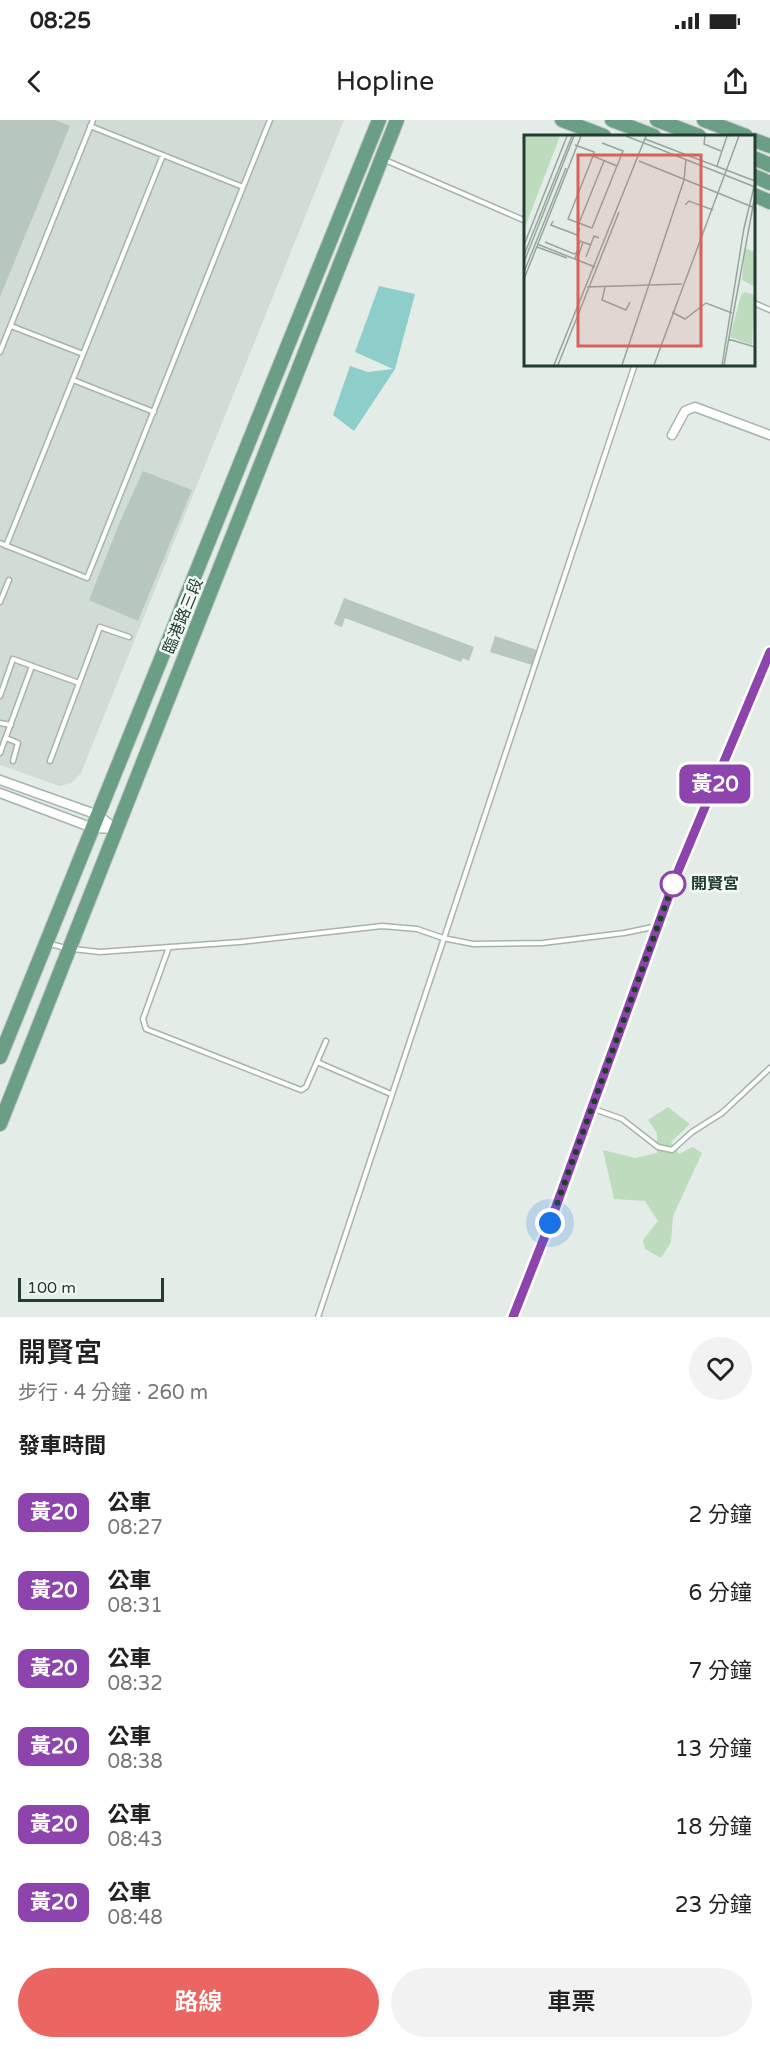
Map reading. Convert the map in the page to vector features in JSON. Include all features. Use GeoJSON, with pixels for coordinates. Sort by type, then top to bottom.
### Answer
{"type":"FeatureCollection","features":[{"type":"Feature","properties":{"kind":"main road","name":"臨港路三段"},"geometry":{"type":"LineString","coordinates":[[0,1057],[379,120]]}},
{"type":"Feature","properties":{"kind":"main road","name":"臨港路三段"},"geometry":{"type":"LineString","coordinates":[[0,1124],[397,120]]}},
{"type":"Feature","properties":{"kind":"main road"},"geometry":{"type":"LineString","coordinates":[[562,120],[601,135]]}},
{"type":"Feature","properties":{"kind":"main road"},"geometry":{"type":"LineString","coordinates":[[612,120],[651,135]]}},
{"type":"Feature","properties":{"kind":"main road"},"geometry":{"type":"LineString","coordinates":[[657,120],[696,135]]}},
{"type":"Feature","properties":{"kind":"main road"},"geometry":{"type":"LineString","coordinates":[[704,120],[743,135]]}},
{"type":"Feature","properties":{"kind":"main road"},"geometry":{"type":"LineString","coordinates":[[755,141],[770,146]]}},
{"type":"Feature","properties":{"kind":"main road"},"geometry":{"type":"LineString","coordinates":[[755,159],[770,165]]}},
{"type":"Feature","properties":{"kind":"main road"},"geometry":{"type":"LineString","coordinates":[[755,177],[770,183]]}},
{"type":"Feature","properties":{"kind":"main road"},"geometry":{"type":"LineString","coordinates":[[755,196],[770,202]]}},
{"type":"Feature","properties":{"kind":"street"},"geometry":{"type":"LineString","coordinates":[[672,435],[685,411],[695,407],[770,435]]}},
{"type":"Feature","properties":{"kind":"street"},"geometry":{"type":"LineString","coordinates":[[0,780],[98,815],[117,829]]}},
{"type":"Feature","properties":{"kind":"street"},"geometry":{"type":"LineString","coordinates":[[0,793],[93,828],[117,829]]}},
{"type":"Feature","properties":{"kind":"lane"},"geometry":{"type":"LineString","coordinates":[[0,352],[93,120]]}},
{"type":"Feature","properties":{"kind":"lane"},"geometry":{"type":"LineString","coordinates":[[0,543],[87,578],[270,120]]}},
{"type":"Feature","properties":{"kind":"lane"},"geometry":{"type":"LineString","coordinates":[[90,126],[243,187]]}},
{"type":"Feature","properties":{"kind":"lane"},"geometry":{"type":"LineString","coordinates":[[6,546],[162,155]]}},
{"type":"Feature","properties":{"kind":"lane"},"geometry":{"type":"LineString","coordinates":[[382,159],[524,221]]}},
{"type":"Feature","properties":{"kind":"lane"},"geometry":{"type":"LineString","coordinates":[[755,304],[770,310]]}},
{"type":"Feature","properties":{"kind":"lane"},"geometry":{"type":"LineString","coordinates":[[11,326],[83,354]]}},
{"type":"Feature","properties":{"kind":"lane"},"geometry":{"type":"LineString","coordinates":[[318,1317],[634,366]]}},
{"type":"Feature","properties":{"kind":"lane"},"geometry":{"type":"LineString","coordinates":[[73,380],[153,412]]}},
{"type":"Feature","properties":{"kind":"lane"},"geometry":{"type":"LineString","coordinates":[[0,602],[9,580]]}},
{"type":"Feature","properties":{"kind":"lane"},"geometry":{"type":"LineString","coordinates":[[50,761],[100,627],[129,637]]}},
{"type":"Feature","properties":{"kind":"lane"},"geometry":{"type":"LineString","coordinates":[[513,1317],[550,1223],[676,876],[770,652]]}},
{"type":"Feature","properties":{"kind":"lane"},"geometry":{"type":"LineString","coordinates":[[0,696],[13,660],[79,683]]}},
{"type":"Feature","properties":{"kind":"lane"},"geometry":{"type":"LineString","coordinates":[[0,753],[32,666]]}},
{"type":"Feature","properties":{"kind":"lane"},"geometry":{"type":"LineString","coordinates":[[0,723],[11,725]]}},
{"type":"Feature","properties":{"kind":"lane"},"geometry":{"type":"LineString","coordinates":[[6,738],[18,743],[13,761]]}},
{"type":"Feature","properties":{"kind":"lane"},"geometry":{"type":"LineString","coordinates":[[46,943],[69,949],[100,952],[240,942],[382,926],[417,929],[443,938],[472,944],[543,943],[624,933],[658,926]]}},
{"type":"Feature","properties":{"kind":"lane"},"geometry":{"type":"LineString","coordinates":[[169,947],[143,1019],[146,1029],[301,1090],[306,1087],[326,1041]]}},
{"type":"Feature","properties":{"kind":"lane"},"geometry":{"type":"LineString","coordinates":[[317,1062],[391,1094]]}},
{"type":"Feature","properties":{"kind":"lane"},"geometry":{"type":"LineString","coordinates":[[591,1107],[622,1119],[658,1147],[672,1150],[692,1132],[722,1113],[770,1068]]}},
{"type":"Feature","properties":{"kind":"shaded area"},"geometry":{"type":"Polygon","coordinates":[[[0,120],[344,120],[81,773],[71,783],[60,786],[0,765],[0,120]]]}},
{"type":"Feature","properties":{"kind":"green space"},"geometry":{"type":"Polygon","coordinates":[[[668,1107],[690,1124],[671,1142],[679,1154],[693,1147],[702,1153],[673,1216],[671,1242],[661,1258],[645,1249],[643,1240],[658,1221],[645,1201],[614,1199],[603,1150],[635,1158],[657,1153],[657,1133],[648,1120],[668,1107]]]}},
{"type":"Feature","properties":{"kind":"water"},"geometry":{"type":"Polygon","coordinates":[[[379,286],[415,294],[395,369],[354,431],[333,415],[350,366],[368,372],[393,369],[355,352],[379,286]]]}},
{"type":"Feature","properties":{"kind":"building"},"geometry":{"type":"Polygon","coordinates":[[[0,120],[55,120],[70,126],[0,297],[0,120]]]}},
{"type":"Feature","properties":{"kind":"building"},"geometry":{"type":"Polygon","coordinates":[[[143,471],[192,490],[138,621],[89,600],[143,471]]]}},
{"type":"Feature","properties":{"kind":"building"},"geometry":{"type":"Polygon","coordinates":[[[344,598],[474,647],[469,661],[463,658],[461,662],[345,618],[342,627],[334,624],[344,598]]]}},
{"type":"Feature","properties":{"kind":"building"},"geometry":{"type":"Polygon","coordinates":[[[495,636],[537,650],[532,665],[490,652],[495,636]]]}},
{"type":"Feature","properties":{"kind":"bus line","name":"黃20"},"geometry":{"type":"LineString","coordinates":[[513,1317],[550,1223],[676,876],[770,652]]}},
{"type":"Feature","properties":{"kind":"place","name":"開賢宮"},"geometry":{"type":"Point","coordinates":[673,884]}},
{"type":"Feature","properties":{"kind":"route"},"geometry":{"type":"LineString","coordinates":[[550,1223],[676,876],[673,884]]}}]}
